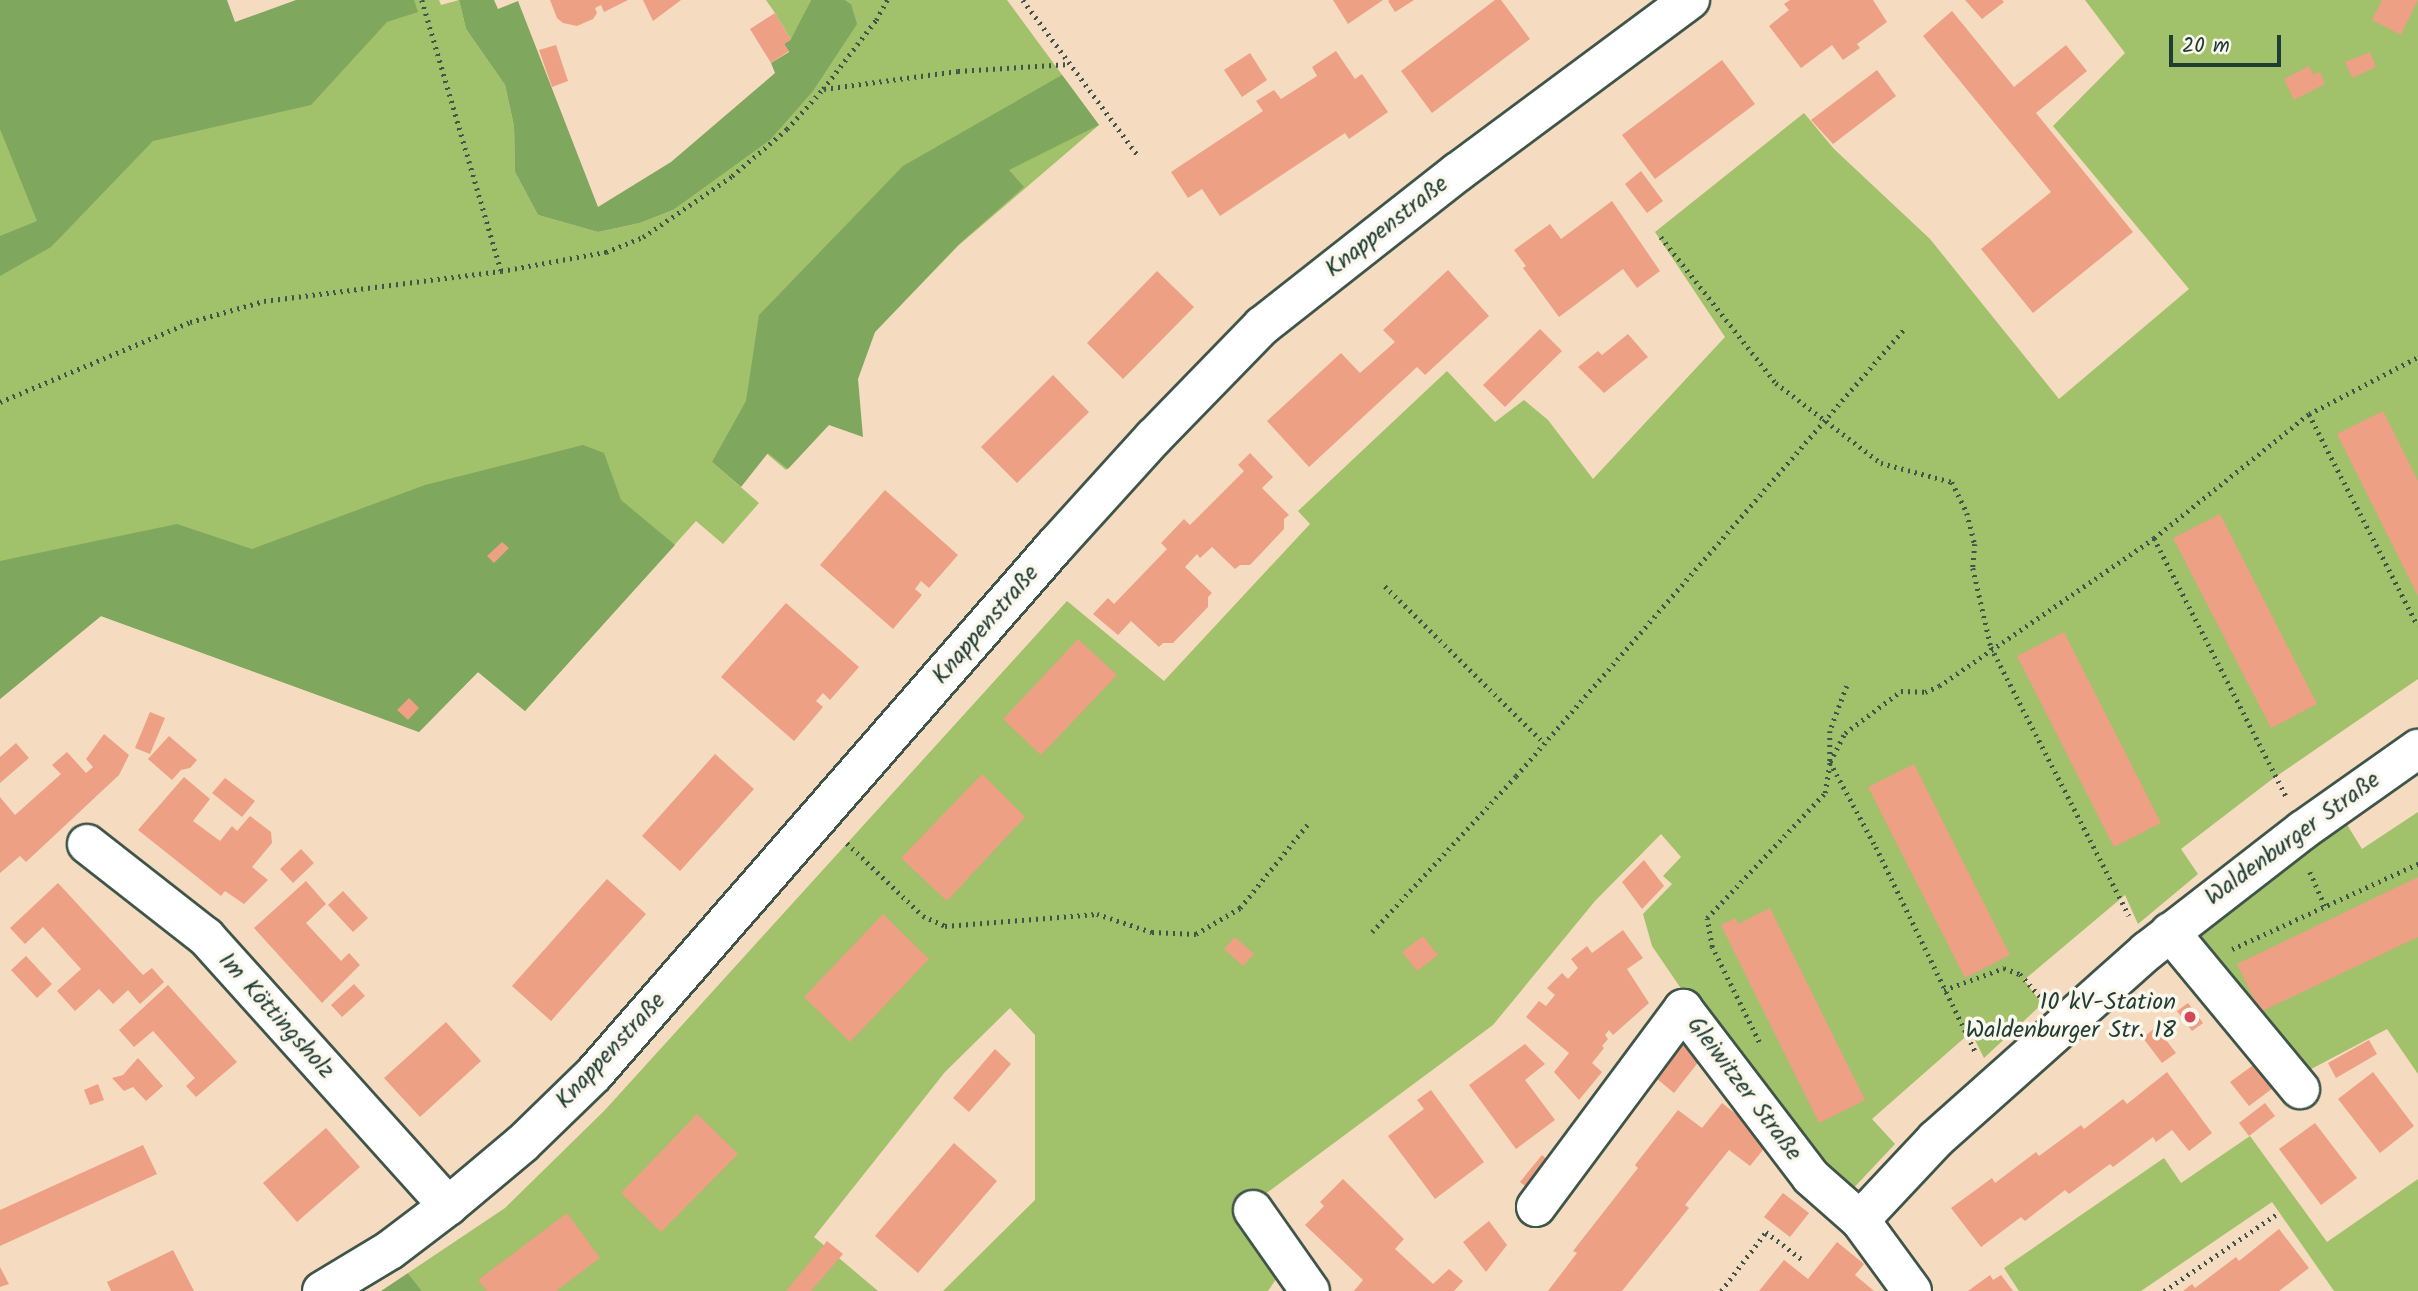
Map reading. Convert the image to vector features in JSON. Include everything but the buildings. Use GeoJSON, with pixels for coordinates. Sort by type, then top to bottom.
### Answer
{"type":"FeatureCollection","features":[{"type":"Feature","properties":{"kind":"street","name":"Knappenstraße"},"geometry":{"type":"LineString","coordinates":[[322,1291],[390,1250],[448,1206],[522,1144],[594,1074],[1055,546],[1262,326],[1458,172],[1690,0]]}},
{"type":"Feature","properties":{"kind":"street","name":"Waldenburger Straße"},"geometry":{"type":"LineString","coordinates":[[1860,1220],[1936,1139],[2158,942],[2303,830],[2418,749]]}},
{"type":"Feature","properties":{"kind":"street","name":"Im Köttingsholz"},"geometry":{"type":"LineString","coordinates":[[88,844],[206,937],[448,1206]]}},
{"type":"Feature","properties":{"kind":"street"},"geometry":{"type":"LineString","coordinates":[[2158,942],[2303,1089]]}},
{"type":"Feature","properties":{"kind":"street","name":"Gleiwitzer Straße"},"geometry":{"type":"LineString","coordinates":[[1536,1206],[1683,1009],[1811,1177],[1860,1220],[1912,1291]]}},
{"type":"Feature","properties":{"kind":"street"},"geometry":{"type":"LineString","coordinates":[[1253,1210],[1310,1291]]}},
{"type":"Feature","properties":{"kind":"path"},"geometry":{"type":"LineString","coordinates":[[422,0],[501,271]]}},
{"type":"Feature","properties":{"kind":"path"},"geometry":{"type":"LineString","coordinates":[[0,402],[190,322],[264,301],[501,271],[606,252],[643,237],[732,176],[787,129],[823,89],[876,20],[887,0]]}},
{"type":"Feature","properties":{"kind":"path"},"geometry":{"type":"LineString","coordinates":[[1023,0],[1139,157]]}},
{"type":"Feature","properties":{"kind":"path"},"geometry":{"type":"LineString","coordinates":[[823,89],[958,71],[1070,64]]}},
{"type":"Feature","properties":{"kind":"path"},"geometry":{"type":"LineString","coordinates":[[1661,237],[1776,383],[1881,463],[1952,482],[1967,513],[1975,544],[1973,568],[1991,647],[2158,942]]}},
{"type":"Feature","properties":{"kind":"path"},"geometry":{"type":"LineString","coordinates":[[1372,932],[1544,743],[1905,328]]}},
{"type":"Feature","properties":{"kind":"path"},"geometry":{"type":"LineString","coordinates":[[1830,762],[1845,733],[1901,691],[1925,692],[1932,689],[2154,538],[2309,414],[2418,357]]}},
{"type":"Feature","properties":{"kind":"path"},"geometry":{"type":"LineString","coordinates":[[2309,414],[2418,626]]}},
{"type":"Feature","properties":{"kind":"path"},"geometry":{"type":"LineString","coordinates":[[2154,538],[2303,830]]}},
{"type":"Feature","properties":{"kind":"path"},"geometry":{"type":"LineString","coordinates":[[1385,586],[1544,743]]}},
{"type":"Feature","properties":{"kind":"path"},"geometry":{"type":"LineString","coordinates":[[1765,1051],[1712,947],[1707,918],[1825,793],[1830,762],[1829,732],[1847,686]]}},
{"type":"Feature","properties":{"kind":"path"},"geometry":{"type":"LineString","coordinates":[[1830,762],[1876,847],[1944,990],[1994,1086]]}},
{"type":"Feature","properties":{"kind":"path"},"geometry":{"type":"LineString","coordinates":[[819,816],[923,916],[945,926],[1097,914],[1152,932],[1196,934],[1240,908],[1307,825]]}},
{"type":"Feature","properties":{"kind":"path"},"geometry":{"type":"LineString","coordinates":[[2202,906],[2224,952],[2418,864]]}},
{"type":"Feature","properties":{"kind":"path"},"geometry":{"type":"LineString","coordinates":[[1944,990],[1996,970],[2014,970],[2064,1024]]}},
{"type":"Feature","properties":{"kind":"path"},"geometry":{"type":"LineString","coordinates":[[2164,1291],[2277,1214]]}},
{"type":"Feature","properties":{"kind":"path"},"geometry":{"type":"LineString","coordinates":[[1720,1291],[1766,1232],[1804,1261]]}},
{"type":"Feature","properties":{"kind":"green space"},"geometry":{"type":"Polygon","coordinates":[[[0,0],[63,103],[335,0],[439,0],[441,5],[459,0],[466,29],[505,85],[514,126],[515,172],[538,215],[598,232],[640,223],[673,210],[690,196],[851,4],[845,0],[1007,0],[1099,125],[959,245],[875,332],[827,424],[786,470],[766,453],[712,462],[759,503],[723,544],[696,521],[525,711],[478,672],[419,732],[101,616],[0,699],[0,0]]]}},
{"type":"Feature","properties":{"kind":"green space"},"geometry":{"type":"Polygon","coordinates":[[[0,0],[227,0],[235,22],[296,0],[414,0],[418,12],[387,22],[311,105],[153,141],[51,247],[0,276],[0,236],[37,221],[0,129],[0,0]]]}},
{"type":"Feature","properties":{"kind":"green space"},"geometry":{"type":"Polygon","coordinates":[[[459,0],[494,0],[498,9],[518,1],[598,207],[671,162],[775,73],[771,63],[789,52],[784,44],[791,39],[811,0],[845,0],[851,4],[857,24],[813,91],[770,140],[673,210],[640,223],[598,232],[538,215],[515,172],[514,126],[505,85],[466,29],[459,0]]]}},
{"type":"Feature","properties":{"kind":"green space"},"geometry":{"type":"Polygon","coordinates":[[[766,0],[811,0],[791,40],[775,13],[766,0]]]}},
{"type":"Feature","properties":{"kind":"green space"},"geometry":{"type":"Polygon","coordinates":[[[2085,0],[2418,0],[2418,679],[2271,780],[2181,849],[2198,874],[2138,924],[2125,895],[2024,980],[2042,1004],[1984,1058],[1971,1032],[1872,1119],[1895,1144],[1848,1194],[1699,1015],[1652,946],[1643,914],[1672,884],[1663,876],[1681,857],[1661,834],[1595,901],[1493,1025],[1237,1215],[1281,1272],[1268,1291],[943,1291],[1035,1200],[1035,1035],[1010,1008],[945,1072],[814,1237],[878,1291],[422,1291],[408,1273],[505,1208],[605,1110],[1067,601],[1164,681],[1310,524],[1298,511],[1447,371],[1495,422],[1524,400],[1548,420],[1593,479],[1725,337],[1655,232],[1804,113],[1834,149],[1930,239],[2059,399],[2189,289],[2053,126],[2125,53],[2085,0]]]}},
{"type":"Feature","properties":{"kind":"green space"},"geometry":{"type":"Polygon","coordinates":[[[1062,75],[1099,125],[1009,170],[1024,187],[958,245],[875,332],[858,379],[863,437],[829,425],[788,469],[768,453],[741,487],[712,462],[746,401],[759,315],[903,166],[1062,75]]]}},
{"type":"Feature","properties":{"kind":"green space"},"geometry":{"type":"Polygon","coordinates":[[[583,445],[604,453],[621,500],[675,545],[525,711],[478,672],[419,732],[101,616],[0,699],[0,561],[177,524],[252,549],[425,485],[583,445]]]}},
{"type":"Feature","properties":{"kind":"green space"},"geometry":{"type":"Polygon","coordinates":[[[2418,812],[2418,1074],[2387,1029],[2298,1076],[2194,940],[2346,823],[2362,849],[2418,812]]]}},
{"type":"Feature","properties":{"kind":"green space"},"geometry":{"type":"Polygon","coordinates":[[[2250,1136],[2327,1242],[2418,1179],[2418,1291],[2334,1291],[2272,1202],[2141,1291],[2019,1291],[2004,1268],[2164,1158],[2181,1183],[2250,1136]]]}},
{"type":"Feature","properties":{"kind":"green space"},"geometry":{"type":"Polygon","coordinates":[[[408,1273],[422,1291],[381,1291],[408,1273]]]}},
{"type":"Feature","properties":{"kind":"place","name":"10 kV-Station Waldenburger Str. 18"},"geometry":{"type":"Point","coordinates":[2190,1017]}}]}
